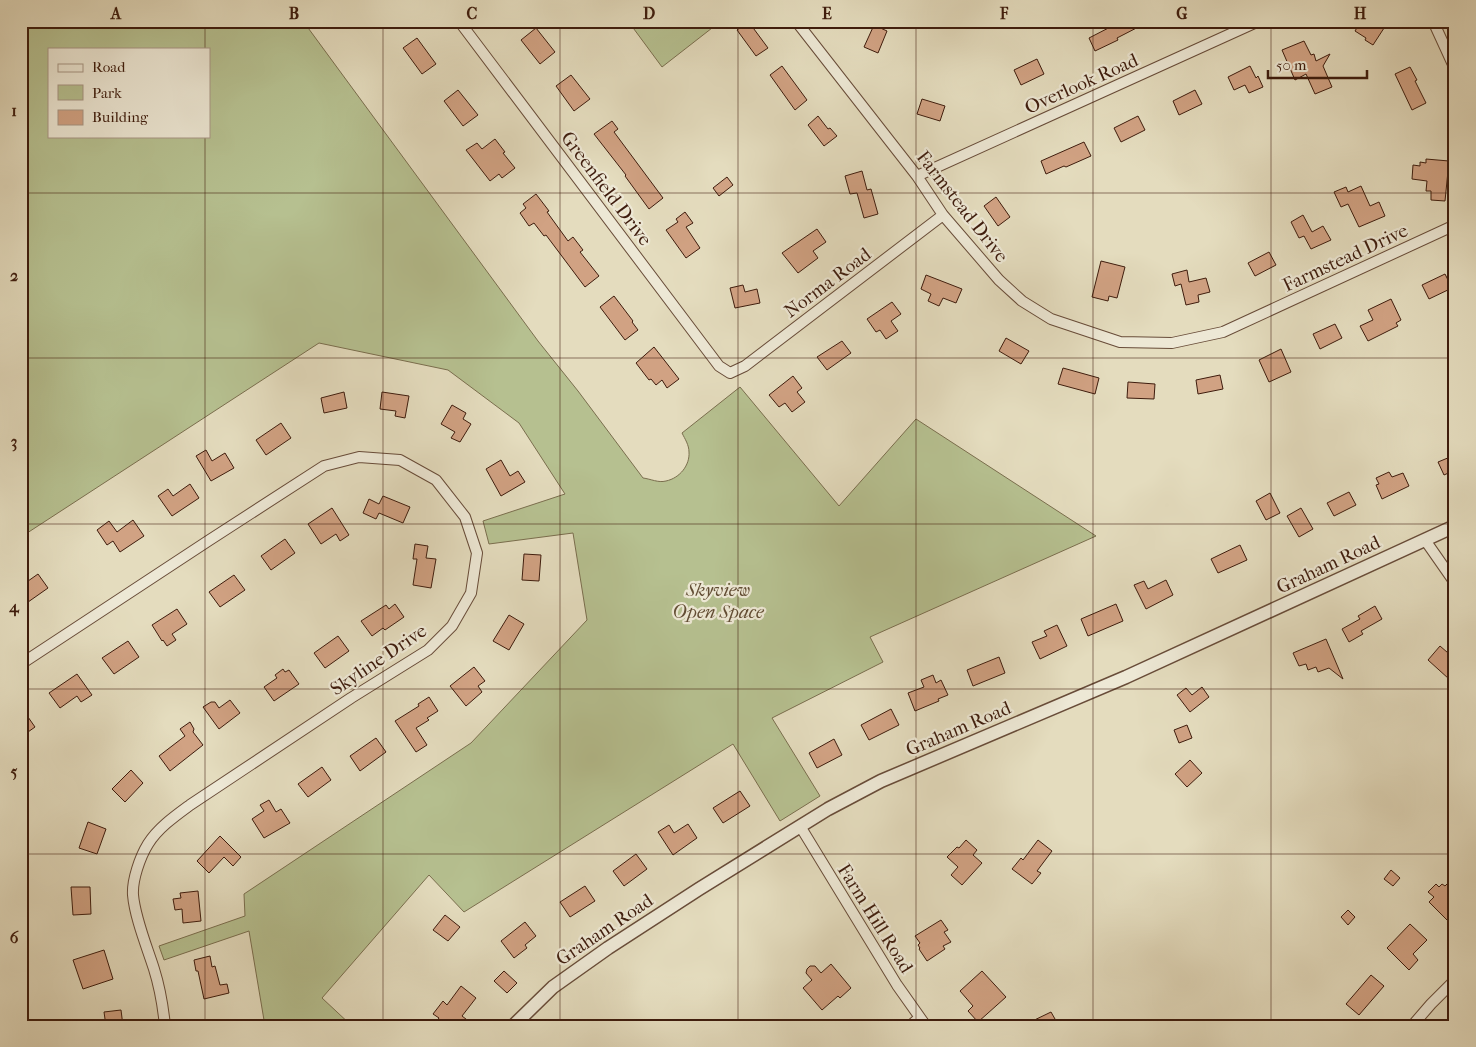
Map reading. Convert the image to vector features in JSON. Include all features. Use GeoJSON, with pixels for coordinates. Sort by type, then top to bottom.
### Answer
{"type":"FeatureCollection","features":[{"type":"Feature","properties":{"kind":"street","name":"Greenfield Drive"},"geometry":{"type":"LineString","coordinates":[[459,21],[719,366],[730,373]]}},
{"type":"Feature","properties":{"kind":"street","name":"Overlook Road"},"geometry":{"type":"LineString","coordinates":[[917,176],[1258,21]]}},
{"type":"Feature","properties":{"kind":"street"},"geometry":{"type":"LineString","coordinates":[[1433,21],[1455,69]]}},
{"type":"Feature","properties":{"kind":"street","name":"Farmstead Drive"},"geometry":{"type":"LineString","coordinates":[[802,23],[917,176],[943,215],[999,280],[1022,300],[1051,319],[1120,342],[1172,343],[1223,332],[1455,225]]}},
{"type":"Feature","properties":{"kind":"street","name":"Norma Road"},"geometry":{"type":"LineString","coordinates":[[730,373],[745,366],[943,215]]}},
{"type":"Feature","properties":{"kind":"street","name":"Skyline Drive"},"geometry":{"type":"LineString","coordinates":[[21,664],[324,466],[359,457],[400,460],[436,480],[466,517],[477,553],[470,593],[452,626],[428,650],[350,698],[190,805],[167,822],[149,843],[138,865],[133,894],[143,938],[163,1003],[165,1026]]}},
{"type":"Feature","properties":{"kind":"street","name":"Graham Road"},"geometry":{"type":"LineString","coordinates":[[512,1026],[553,987],[608,948],[699,888],[828,809],[881,781],[1126,677],[1455,526]]}},
{"type":"Feature","properties":{"kind":"street"},"geometry":{"type":"LineString","coordinates":[[1425,540],[1455,583]]}},
{"type":"Feature","properties":{"kind":"street","name":"Farm Hill Road"},"geometry":{"type":"LineString","coordinates":[[800,826],[897,985],[922,1022]]}},
{"type":"Feature","properties":{"kind":"street"},"geometry":{"type":"LineString","coordinates":[[1412,1026],[1455,980]]}},
{"type":"Feature","properties":{"kind":"street"},"geometry":{"type":"LineString","coordinates":[[910,1026],[922,1022]]}},
{"type":"Feature","properties":{"kind":"green space","name":"Skyview Open Space"},"geometry":{"type":"Polygon","coordinates":[[[21,21],[303,21],[538,341],[643,478],[663,481],[680,474],[686,466],[689,457],[687,442],[682,433],[740,387],[839,506],[916,419],[1096,536],[870,637],[883,662],[772,718],[820,796],[780,821],[733,744],[464,912],[429,875],[322,998],[352,1026],[265,1026],[249,931],[164,960],[159,946],[245,916],[244,894],[471,743],[587,620],[573,533],[489,544],[483,521],[565,494],[519,423],[448,370],[319,343],[21,537],[21,21]]]}},
{"type":"Feature","properties":{"kind":"green space"},"geometry":{"type":"Polygon","coordinates":[[[628,21],[721,21],[662,67],[628,21]]]}},
{"type":"Feature","properties":{"kind":"building"},"geometry":{"type":"Polygon","coordinates":[[[748,21],[768,48],[756,56],[737,30],[748,21]]]}},
{"type":"Feature","properties":{"kind":"building"},"geometry":{"type":"Polygon","coordinates":[[[1122,21],[1150,21],[1095,51],[1089,38],[1122,21]]]}},
{"type":"Feature","properties":{"kind":"building"},"geometry":{"type":"Polygon","coordinates":[[[1361,21],[1380,21],[1386,25],[1373,45],[1355,31],[1361,21]]]}},
{"type":"Feature","properties":{"kind":"building"},"geometry":{"type":"Polygon","coordinates":[[[874,25],[887,31],[878,53],[864,47],[874,25]]]}},
{"type":"Feature","properties":{"kind":"building"},"geometry":{"type":"Polygon","coordinates":[[[536,28],[555,52],[540,64],[521,40],[536,28]]]}},
{"type":"Feature","properties":{"kind":"building"},"geometry":{"type":"Polygon","coordinates":[[[417,38],[436,64],[422,74],[403,48],[417,38]]]}},
{"type":"Feature","properties":{"kind":"building"},"geometry":{"type":"Polygon","coordinates":[[[1304,41],[1311,55],[1314,54],[1316,61],[1330,54],[1323,66],[1332,87],[1315,94],[1306,74],[1295,80],[1282,50],[1304,41]]]}},
{"type":"Feature","properties":{"kind":"building"},"geometry":{"type":"Polygon","coordinates":[[[1037,59],[1044,74],[1021,85],[1014,70],[1037,59]]]}},
{"type":"Feature","properties":{"kind":"building"},"geometry":{"type":"Polygon","coordinates":[[[782,66],[807,100],[795,110],[770,75],[782,66]]]}},
{"type":"Feature","properties":{"kind":"building"},"geometry":{"type":"Polygon","coordinates":[[[1250,66],[1256,78],[1258,76],[1263,87],[1249,93],[1245,85],[1234,90],[1228,77],[1250,66]]]}},
{"type":"Feature","properties":{"kind":"building"},"geometry":{"type":"Polygon","coordinates":[[[1410,67],[1426,103],[1412,110],[1395,74],[1410,67]]]}},
{"type":"Feature","properties":{"kind":"building"},"geometry":{"type":"Polygon","coordinates":[[[571,75],[590,99],[574,111],[556,86],[571,75]]]}},
{"type":"Feature","properties":{"kind":"building"},"geometry":{"type":"Polygon","coordinates":[[[458,90],[478,115],[463,126],[444,101],[458,90]]]}},
{"type":"Feature","properties":{"kind":"building"},"geometry":{"type":"Polygon","coordinates":[[[1195,90],[1202,104],[1179,115],[1173,101],[1195,90]]]}},
{"type":"Feature","properties":{"kind":"building"},"geometry":{"type":"Polygon","coordinates":[[[922,99],[945,106],[940,121],[917,114],[922,99]]]}},
{"type":"Feature","properties":{"kind":"building"},"geometry":{"type":"Polygon","coordinates":[[[818,116],[828,129],[830,128],[837,136],[824,146],[808,125],[818,116]]]}},
{"type":"Feature","properties":{"kind":"building"},"geometry":{"type":"Polygon","coordinates":[[[1138,116],[1145,130],[1121,142],[1114,128],[1138,116]]]}},
{"type":"Feature","properties":{"kind":"building"},"geometry":{"type":"Polygon","coordinates":[[[612,121],[618,129],[614,132],[663,198],[649,209],[626,175],[594,134],[612,121]]]}},
{"type":"Feature","properties":{"kind":"building"},"geometry":{"type":"Polygon","coordinates":[[[495,139],[515,168],[502,178],[499,174],[490,181],[466,150],[477,143],[482,149],[495,139]]]}},
{"type":"Feature","properties":{"kind":"building"},"geometry":{"type":"Polygon","coordinates":[[[1084,142],[1091,156],[1046,174],[1041,161],[1084,142]]]}},
{"type":"Feature","properties":{"kind":"building"},"geometry":{"type":"Polygon","coordinates":[[[1426,159],[1449,161],[1445,201],[1431,200],[1431,191],[1426,191],[1427,181],[1412,179],[1413,165],[1420,166],[1420,162],[1426,163],[1426,159]]]}},
{"type":"Feature","properties":{"kind":"building"},"geometry":{"type":"Polygon","coordinates":[[[862,171],[867,190],[871,189],[878,214],[864,218],[857,193],[850,194],[845,176],[862,171]]]}},
{"type":"Feature","properties":{"kind":"building"},"geometry":{"type":"Polygon","coordinates":[[[727,177],[733,185],[719,196],[713,188],[727,177]]]}},
{"type":"Feature","properties":{"kind":"building"},"geometry":{"type":"Polygon","coordinates":[[[1361,186],[1370,206],[1379,202],[1385,216],[1359,227],[1348,204],[1341,207],[1334,192],[1346,187],[1348,192],[1361,186]]]}},
{"type":"Feature","properties":{"kind":"building"},"geometry":{"type":"Polygon","coordinates":[[[536,194],[568,241],[573,237],[583,250],[580,252],[599,276],[585,287],[546,235],[544,236],[534,223],[529,226],[520,213],[526,208],[523,204],[536,194]]]}},
{"type":"Feature","properties":{"kind":"building"},"geometry":{"type":"Polygon","coordinates":[[[996,197],[1010,217],[998,226],[984,206],[996,197]]]}},
{"type":"Feature","properties":{"kind":"building"},"geometry":{"type":"Polygon","coordinates":[[[685,212],[693,223],[686,227],[700,248],[686,258],[666,230],[678,222],[676,219],[685,212]]]}},
{"type":"Feature","properties":{"kind":"building"},"geometry":{"type":"Polygon","coordinates":[[[1303,215],[1312,232],[1323,226],[1331,240],[1311,249],[1304,236],[1299,238],[1291,222],[1303,215]]]}},
{"type":"Feature","properties":{"kind":"building"},"geometry":{"type":"Polygon","coordinates":[[[817,229],[826,242],[813,251],[818,258],[798,273],[782,253],[817,229]]]}},
{"type":"Feature","properties":{"kind":"building"},"geometry":{"type":"Polygon","coordinates":[[[1269,252],[1276,265],[1255,276],[1248,263],[1269,252]]]}},
{"type":"Feature","properties":{"kind":"building"},"geometry":{"type":"Polygon","coordinates":[[[1101,261],[1125,267],[1117,298],[1109,296],[1108,301],[1092,297],[1101,261]]]}},
{"type":"Feature","properties":{"kind":"building"},"geometry":{"type":"Polygon","coordinates":[[[1187,270],[1189,282],[1206,278],[1210,292],[1198,295],[1199,302],[1186,305],[1181,284],[1175,286],[1172,274],[1187,270]]]}},
{"type":"Feature","properties":{"kind":"building"},"geometry":{"type":"Polygon","coordinates":[[[1445,274],[1452,288],[1429,299],[1422,285],[1445,274]]]}},
{"type":"Feature","properties":{"kind":"building"},"geometry":{"type":"Polygon","coordinates":[[[926,275],[962,289],[956,303],[943,298],[939,306],[928,301],[931,294],[921,289],[926,275]]]}},
{"type":"Feature","properties":{"kind":"building"},"geometry":{"type":"Polygon","coordinates":[[[743,285],[745,292],[757,289],[760,303],[735,308],[730,288],[743,285]]]}},
{"type":"Feature","properties":{"kind":"building"},"geometry":{"type":"Polygon","coordinates":[[[614,296],[638,330],[625,340],[600,307],[614,296]]]}},
{"type":"Feature","properties":{"kind":"building"},"geometry":{"type":"Polygon","coordinates":[[[1391,299],[1401,320],[1396,323],[1398,326],[1368,341],[1360,326],[1373,320],[1368,310],[1391,299]]]}},
{"type":"Feature","properties":{"kind":"building"},"geometry":{"type":"Polygon","coordinates":[[[892,302],[901,314],[891,321],[898,331],[886,339],[880,330],[876,332],[867,319],[892,302]]]}},
{"type":"Feature","properties":{"kind":"building"},"geometry":{"type":"Polygon","coordinates":[[[1335,324],[1342,338],[1320,349],[1313,334],[1335,324]]]}},
{"type":"Feature","properties":{"kind":"building"},"geometry":{"type":"Polygon","coordinates":[[[1006,338],[1029,351],[1021,364],[999,351],[1006,338]]]}},
{"type":"Feature","properties":{"kind":"building"},"geometry":{"type":"Polygon","coordinates":[[[842,341],[851,353],[827,370],[817,357],[842,341]]]}},
{"type":"Feature","properties":{"kind":"building"},"geometry":{"type":"Polygon","coordinates":[[[654,347],[679,379],[667,388],[662,380],[656,385],[651,379],[649,380],[636,363],[654,347]]]}},
{"type":"Feature","properties":{"kind":"building"},"geometry":{"type":"Polygon","coordinates":[[[1281,349],[1291,372],[1269,382],[1259,360],[1281,349]]]}},
{"type":"Feature","properties":{"kind":"building"},"geometry":{"type":"Polygon","coordinates":[[[1063,368],[1099,378],[1095,394],[1058,384],[1063,368]]]}},
{"type":"Feature","properties":{"kind":"building"},"geometry":{"type":"Polygon","coordinates":[[[1220,375],[1223,389],[1198,394],[1196,380],[1220,375]]]}},
{"type":"Feature","properties":{"kind":"building"},"geometry":{"type":"Polygon","coordinates":[[[793,376],[802,388],[797,392],[805,402],[792,412],[785,403],[779,407],[769,395],[793,376]]]}},
{"type":"Feature","properties":{"kind":"building"},"geometry":{"type":"Polygon","coordinates":[[[1128,382],[1155,384],[1154,399],[1127,398],[1128,382]]]}},
{"type":"Feature","properties":{"kind":"building"},"geometry":{"type":"Polygon","coordinates":[[[344,392],[347,408],[324,413],[321,398],[344,392]]]}},
{"type":"Feature","properties":{"kind":"building"},"geometry":{"type":"Polygon","coordinates":[[[382,392],[409,396],[405,418],[395,416],[396,411],[380,409],[382,392]]]}},
{"type":"Feature","properties":{"kind":"building"},"geometry":{"type":"Polygon","coordinates":[[[452,405],[466,413],[463,419],[471,424],[460,442],[451,438],[455,432],[441,424],[452,405]]]}},
{"type":"Feature","properties":{"kind":"building"},"geometry":{"type":"Polygon","coordinates":[[[281,423],[291,438],[266,455],[256,440],[281,423]]]}},
{"type":"Feature","properties":{"kind":"building"},"geometry":{"type":"Polygon","coordinates":[[[206,450],[212,461],[225,453],[234,468],[211,481],[196,456],[206,450]]]}},
{"type":"Feature","properties":{"kind":"building"},"geometry":{"type":"Polygon","coordinates":[[[1455,455],[1455,470],[1444,475],[1438,462],[1455,455]]]}},
{"type":"Feature","properties":{"kind":"building"},"geometry":{"type":"Polygon","coordinates":[[[501,460],[510,476],[518,471],[525,482],[501,496],[486,469],[501,460]]]}},
{"type":"Feature","properties":{"kind":"building"},"geometry":{"type":"Polygon","coordinates":[[[1389,472],[1392,477],[1403,473],[1409,486],[1382,499],[1376,485],[1379,484],[1376,478],[1389,472]]]}},
{"type":"Feature","properties":{"kind":"building"},"geometry":{"type":"Polygon","coordinates":[[[190,484],[199,498],[172,516],[158,496],[168,489],[173,496],[190,484]]]}},
{"type":"Feature","properties":{"kind":"building"},"geometry":{"type":"Polygon","coordinates":[[[1349,492],[1356,505],[1334,516],[1327,503],[1349,492]]]}},
{"type":"Feature","properties":{"kind":"building"},"geometry":{"type":"Polygon","coordinates":[[[1270,493],[1280,513],[1266,520],[1256,501],[1270,493]]]}},
{"type":"Feature","properties":{"kind":"building"},"geometry":{"type":"Polygon","coordinates":[[[383,496],[410,507],[403,523],[379,513],[376,519],[363,513],[369,499],[379,504],[383,496]]]}},
{"type":"Feature","properties":{"kind":"building"},"geometry":{"type":"Polygon","coordinates":[[[332,508],[349,535],[340,541],[336,534],[321,544],[308,524],[332,508]]]}},
{"type":"Feature","properties":{"kind":"building"},"geometry":{"type":"Polygon","coordinates":[[[1301,508],[1313,529],[1299,537],[1287,516],[1301,508]]]}},
{"type":"Feature","properties":{"kind":"building"},"geometry":{"type":"Polygon","coordinates":[[[133,520],[144,536],[120,552],[113,541],[107,545],[97,530],[109,521],[117,532],[133,520]]]}},
{"type":"Feature","properties":{"kind":"building"},"geometry":{"type":"Polygon","coordinates":[[[285,539],[295,553],[271,570],[261,556],[285,539]]]}},
{"type":"Feature","properties":{"kind":"building"},"geometry":{"type":"Polygon","coordinates":[[[415,544],[428,546],[426,558],[436,559],[431,588],[413,585],[417,559],[413,559],[415,544]]]}},
{"type":"Feature","properties":{"kind":"building"},"geometry":{"type":"Polygon","coordinates":[[[1240,545],[1247,560],[1218,573],[1211,559],[1240,545]]]}},
{"type":"Feature","properties":{"kind":"building"},"geometry":{"type":"Polygon","coordinates":[[[524,554],[541,555],[539,581],[522,580],[524,554]]]}},
{"type":"Feature","properties":{"kind":"building"},"geometry":{"type":"Polygon","coordinates":[[[38,574],[48,588],[21,607],[21,586],[38,574]]]}},
{"type":"Feature","properties":{"kind":"building"},"geometry":{"type":"Polygon","coordinates":[[[234,575],[245,590],[220,607],[209,592],[234,575]]]}},
{"type":"Feature","properties":{"kind":"building"},"geometry":{"type":"Polygon","coordinates":[[[1166,580],[1173,595],[1146,609],[1134,585],[1144,581],[1148,589],[1166,580]]]}},
{"type":"Feature","properties":{"kind":"building"},"geometry":{"type":"Polygon","coordinates":[[[395,604],[404,617],[372,636],[361,621],[386,605],[389,609],[395,604]]]}},
{"type":"Feature","properties":{"kind":"building"},"geometry":{"type":"Polygon","coordinates":[[[1116,604],[1123,621],[1088,636],[1081,619],[1116,604]]]}},
{"type":"Feature","properties":{"kind":"building"},"geometry":{"type":"Polygon","coordinates":[[[1375,606],[1382,619],[1361,631],[1363,634],[1349,642],[1342,629],[1360,619],[1358,616],[1375,606]]]}},
{"type":"Feature","properties":{"kind":"building"},"geometry":{"type":"Polygon","coordinates":[[[177,609],[187,624],[172,634],[176,640],[167,646],[152,625],[177,609]]]}},
{"type":"Feature","properties":{"kind":"building"},"geometry":{"type":"Polygon","coordinates":[[[509,615],[524,624],[509,650],[493,641],[509,615]]]}},
{"type":"Feature","properties":{"kind":"building"},"geometry":{"type":"Polygon","coordinates":[[[1057,625],[1067,646],[1040,659],[1032,642],[1047,636],[1044,631],[1057,625]]]}},
{"type":"Feature","properties":{"kind":"building"},"geometry":{"type":"Polygon","coordinates":[[[338,636],[349,651],[325,668],[314,653],[338,636]]]}},
{"type":"Feature","properties":{"kind":"building"},"geometry":{"type":"Polygon","coordinates":[[[1326,639],[1343,679],[1329,668],[1318,672],[1316,667],[1308,670],[1306,664],[1299,666],[1293,653],[1326,639]]]}},
{"type":"Feature","properties":{"kind":"building"},"geometry":{"type":"Polygon","coordinates":[[[128,641],[139,657],[114,674],[102,658],[128,641]]]}},
{"type":"Feature","properties":{"kind":"building"},"geometry":{"type":"Polygon","coordinates":[[[1440,646],[1455,659],[1455,674],[1449,679],[1428,660],[1440,646]]]}},
{"type":"Feature","properties":{"kind":"building"},"geometry":{"type":"Polygon","coordinates":[[[999,657],[1005,673],[973,686],[967,670],[999,657]]]}},
{"type":"Feature","properties":{"kind":"building"},"geometry":{"type":"Polygon","coordinates":[[[474,667],[485,681],[478,686],[482,692],[466,706],[450,686],[474,667]]]}},
{"type":"Feature","properties":{"kind":"building"},"geometry":{"type":"Polygon","coordinates":[[[283,669],[285,672],[289,670],[299,684],[274,701],[264,687],[277,678],[275,675],[283,669]]]}},
{"type":"Feature","properties":{"kind":"building"},"geometry":{"type":"Polygon","coordinates":[[[77,674],[92,695],[81,702],[77,696],[60,708],[49,693],[77,674]]]}},
{"type":"Feature","properties":{"kind":"building"},"geometry":{"type":"Polygon","coordinates":[[[933,675],[936,683],[941,680],[948,695],[915,711],[908,693],[924,687],[921,680],[933,675]]]}},
{"type":"Feature","properties":{"kind":"building"},"geometry":{"type":"Polygon","coordinates":[[[1202,687],[1209,697],[1190,712],[1177,695],[1186,688],[1192,695],[1202,687]]]}},
{"type":"Feature","properties":{"kind":"building"},"geometry":{"type":"Polygon","coordinates":[[[429,697],[438,711],[427,718],[429,720],[416,728],[427,745],[416,752],[395,721],[419,706],[418,704],[429,697]]]}},
{"type":"Feature","properties":{"kind":"building"},"geometry":{"type":"Polygon","coordinates":[[[230,700],[240,713],[219,729],[203,707],[211,702],[215,702],[219,708],[230,700]]]}},
{"type":"Feature","properties":{"kind":"building"},"geometry":{"type":"Polygon","coordinates":[[[21,707],[35,727],[21,737],[21,707]]]}},
{"type":"Feature","properties":{"kind":"building"},"geometry":{"type":"Polygon","coordinates":[[[891,709],[899,725],[869,740],[861,725],[891,709]]]}},
{"type":"Feature","properties":{"kind":"building"},"geometry":{"type":"Polygon","coordinates":[[[190,722],[194,729],[193,732],[203,745],[170,771],[159,756],[185,736],[180,729],[190,722]]]}},
{"type":"Feature","properties":{"kind":"building"},"geometry":{"type":"Polygon","coordinates":[[[1187,725],[1192,738],[1179,743],[1174,730],[1187,725]]]}},
{"type":"Feature","properties":{"kind":"building"},"geometry":{"type":"Polygon","coordinates":[[[376,738],[386,752],[360,771],[350,756],[376,738]]]}},
{"type":"Feature","properties":{"kind":"building"},"geometry":{"type":"Polygon","coordinates":[[[834,739],[842,755],[817,768],[809,753],[834,739]]]}},
{"type":"Feature","properties":{"kind":"building"},"geometry":{"type":"Polygon","coordinates":[[[1190,760],[1202,773],[1187,787],[1175,774],[1190,760]]]}},
{"type":"Feature","properties":{"kind":"building"},"geometry":{"type":"Polygon","coordinates":[[[322,767],[331,780],[308,797],[298,784],[322,767]]]}},
{"type":"Feature","properties":{"kind":"building"},"geometry":{"type":"Polygon","coordinates":[[[131,770],[143,783],[125,802],[112,789],[131,770]]]}},
{"type":"Feature","properties":{"kind":"building"},"geometry":{"type":"Polygon","coordinates":[[[740,791],[750,806],[723,823],[713,808],[740,791]]]}},
{"type":"Feature","properties":{"kind":"building"},"geometry":{"type":"Polygon","coordinates":[[[269,800],[276,812],[281,809],[290,823],[264,838],[252,819],[264,811],[260,805],[269,800]]]}},
{"type":"Feature","properties":{"kind":"building"},"geometry":{"type":"Polygon","coordinates":[[[88,822],[106,829],[97,854],[79,848],[88,822]]]}},
{"type":"Feature","properties":{"kind":"building"},"geometry":{"type":"Polygon","coordinates":[[[688,824],[697,838],[673,855],[658,832],[669,825],[674,833],[688,824]]]}},
{"type":"Feature","properties":{"kind":"building"},"geometry":{"type":"Polygon","coordinates":[[[220,836],[241,857],[233,866],[224,857],[209,873],[197,861],[220,836]]]}},
{"type":"Feature","properties":{"kind":"building"},"geometry":{"type":"Polygon","coordinates":[[[966,840],[977,850],[973,855],[982,863],[962,885],[951,875],[958,867],[947,857],[966,840]]]}},
{"type":"Feature","properties":{"kind":"building"},"geometry":{"type":"Polygon","coordinates":[[[1038,840],[1052,851],[1037,871],[1041,873],[1032,884],[1012,869],[1021,858],[1023,860],[1038,840]]]}},
{"type":"Feature","properties":{"kind":"building"},"geometry":{"type":"Polygon","coordinates":[[[636,854],[647,869],[624,886],[613,871],[636,854]]]}},
{"type":"Feature","properties":{"kind":"building"},"geometry":{"type":"Polygon","coordinates":[[[1391,870],[1400,878],[1393,886],[1384,879],[1391,870]]]}},
{"type":"Feature","properties":{"kind":"building"},"geometry":{"type":"Polygon","coordinates":[[[1455,876],[1455,928],[1429,902],[1434,897],[1428,892],[1436,884],[1439,887],[1442,884],[1445,886],[1455,876]]]}},
{"type":"Feature","properties":{"kind":"building"},"geometry":{"type":"Polygon","coordinates":[[[585,886],[595,901],[570,917],[560,902],[585,886]]]}},
{"type":"Feature","properties":{"kind":"building"},"geometry":{"type":"Polygon","coordinates":[[[71,887],[90,887],[91,914],[73,915],[71,887]]]}},
{"type":"Feature","properties":{"kind":"building"},"geometry":{"type":"Polygon","coordinates":[[[198,891],[201,921],[183,923],[182,909],[175,910],[173,899],[181,898],[180,893],[198,891]]]}},
{"type":"Feature","properties":{"kind":"building"},"geometry":{"type":"Polygon","coordinates":[[[1348,910],[1355,917],[1348,925],[1341,917],[1348,910]]]}},
{"type":"Feature","properties":{"kind":"building"},"geometry":{"type":"Polygon","coordinates":[[[445,915],[460,927],[448,941],[433,930],[445,915]]]}},
{"type":"Feature","properties":{"kind":"building"},"geometry":{"type":"Polygon","coordinates":[[[941,920],[948,930],[944,932],[951,942],[943,946],[945,949],[927,961],[919,949],[918,945],[920,943],[915,936],[941,920]]]}},
{"type":"Feature","properties":{"kind":"building"},"geometry":{"type":"Polygon","coordinates":[[[525,922],[536,936],[525,945],[527,948],[514,958],[501,941],[525,922]]]}},
{"type":"Feature","properties":{"kind":"building"},"geometry":{"type":"Polygon","coordinates":[[[1410,924],[1427,940],[1413,954],[1418,960],[1409,970],[1387,948],[1410,924]]]}},
{"type":"Feature","properties":{"kind":"building"},"geometry":{"type":"Polygon","coordinates":[[[104,950],[113,979],[83,989],[73,960],[104,950]]]}},
{"type":"Feature","properties":{"kind":"building"},"geometry":{"type":"Polygon","coordinates":[[[210,956],[212,967],[215,966],[220,985],[227,984],[229,993],[204,999],[194,960],[210,956]]]}},
{"type":"Feature","properties":{"kind":"building"},"geometry":{"type":"Polygon","coordinates":[[[831,964],[851,988],[822,1010],[803,988],[812,980],[806,973],[810,966],[815,966],[821,973],[831,964]]]}},
{"type":"Feature","properties":{"kind":"building"},"geometry":{"type":"Polygon","coordinates":[[[504,971],[517,983],[507,993],[494,981],[504,971]]]}},
{"type":"Feature","properties":{"kind":"building"},"geometry":{"type":"Polygon","coordinates":[[[982,971],[1006,997],[978,1022],[968,1011],[973,1006],[960,991],[982,971]]]}},
{"type":"Feature","properties":{"kind":"building"},"geometry":{"type":"Polygon","coordinates":[[[1371,975],[1384,986],[1359,1015],[1346,1004],[1371,975]]]}},
{"type":"Feature","properties":{"kind":"building"},"geometry":{"type":"Polygon","coordinates":[[[461,986],[476,998],[462,1016],[475,1026],[433,1026],[439,1018],[433,1014],[443,1001],[447,1005],[461,986]]]}},
{"type":"Feature","properties":{"kind":"building"},"geometry":{"type":"Polygon","coordinates":[[[121,1010],[123,1026],[106,1026],[104,1012],[121,1010]]]}},
{"type":"Feature","properties":{"kind":"building"},"geometry":{"type":"Polygon","coordinates":[[[1051,1012],[1055,1019],[1053,1026],[1022,1026],[1051,1012]]]}}]}
